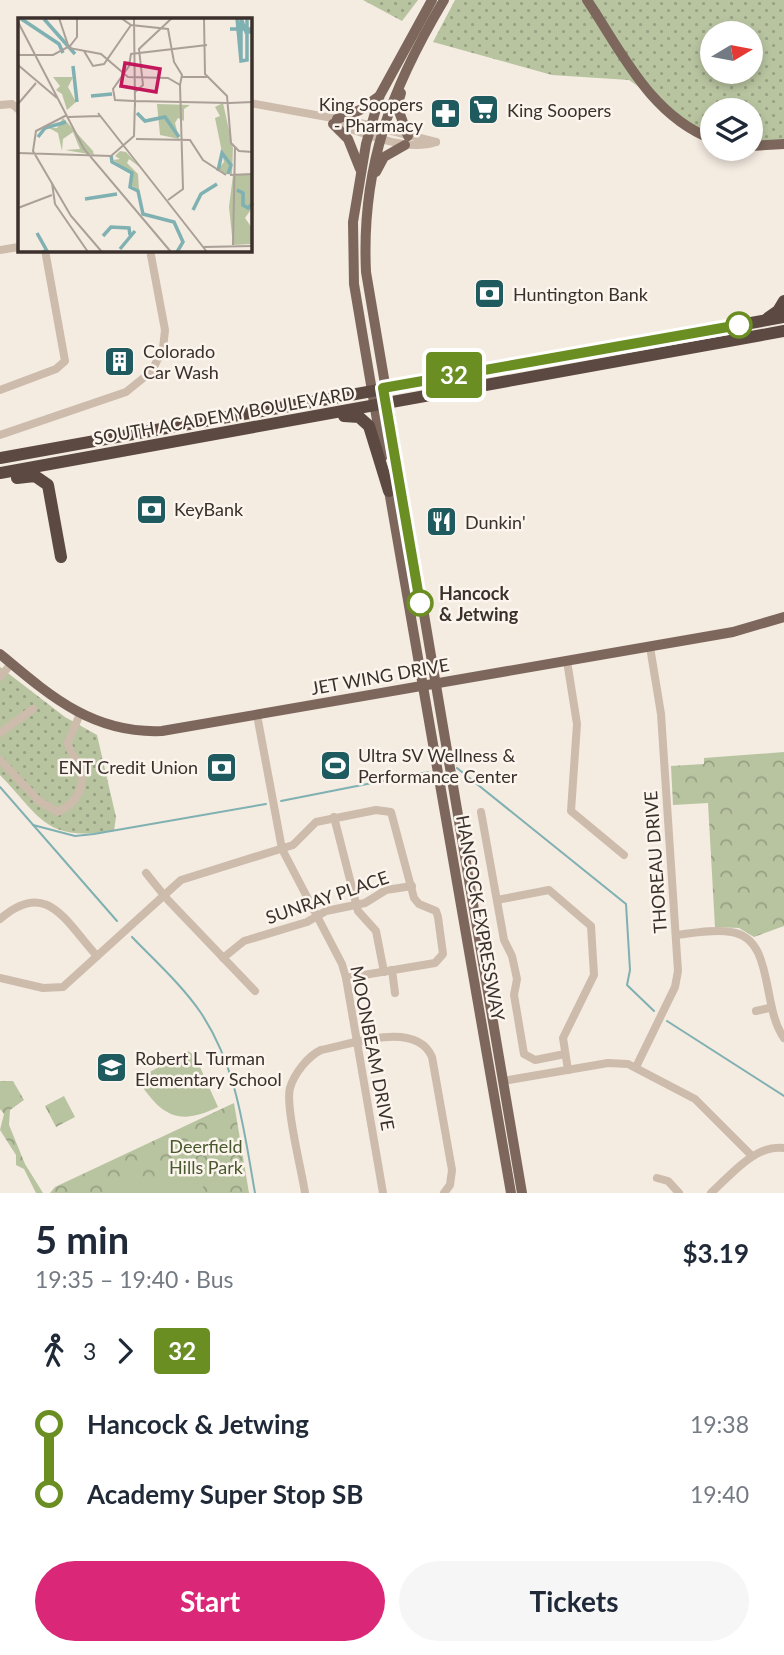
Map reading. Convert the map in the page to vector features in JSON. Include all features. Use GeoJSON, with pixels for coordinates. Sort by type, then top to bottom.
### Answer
{"type":"FeatureCollection","features":[{"type":"Feature","properties":{"kind":"highway"},"geometry":{"type":"LineString","coordinates":[[764,321],[778,311],[784,301]]}},
{"type":"Feature","properties":{"kind":"highway","name":"SOUTH ACADEMY BOULEVARD"},"geometry":{"type":"LineString","coordinates":[[0,458],[784,317]]}},
{"type":"Feature","properties":{"kind":"highway","name":"SOUTH ACADEMY BOULEVARD"},"geometry":{"type":"LineString","coordinates":[[0,473],[784,331]]}},
{"type":"Feature","properties":{"kind":"highway"},"geometry":{"type":"LineString","coordinates":[[278,423],[359,417],[372,432],[389,491]]}},
{"type":"Feature","properties":{"kind":"highway"},"geometry":{"type":"LineString","coordinates":[[0,480],[35,476],[48,485],[61,557]]}},
{"type":"Feature","properties":{"kind":"main road","name":"HANCOCK EXPRESSWAY"},"geometry":{"type":"LineString","coordinates":[[432,0],[380,95],[367,202],[366,272],[389,491],[503,1081],[522,1193]]}},
{"type":"Feature","properties":{"kind":"main road","name":"HANCOCK EXPRESSWAY"},"geometry":{"type":"LineString","coordinates":[[378,389],[354,284],[352,246],[360,172],[375,131],[444,0]]}},
{"type":"Feature","properties":{"kind":"main road"},"geometry":{"type":"LineString","coordinates":[[587,0],[660,106],[686,127],[700,133]]}},
{"type":"Feature","properties":{"kind":"main road"},"geometry":{"type":"LineString","coordinates":[[367,202],[379,162],[406,140],[397,106],[404,82],[403,74]]}},
{"type":"Feature","properties":{"kind":"main road"},"geometry":{"type":"LineString","coordinates":[[360,172],[348,139],[335,121],[360,110],[380,95]]}},
{"type":"Feature","properties":{"kind":"main road"},"geometry":{"type":"LineString","coordinates":[[763,145],[784,144]]}},
{"type":"Feature","properties":{"kind":"main road","name":"HANCOCK EXPRESSWAY"},"geometry":{"type":"LineString","coordinates":[[380,404],[511,1193]]}},
{"type":"Feature","properties":{"kind":"main road","name":"JET WING DRIVE"},"geometry":{"type":"LineString","coordinates":[[0,654],[80,714],[119,729],[148,732],[733,632],[784,617]]}},
{"type":"Feature","properties":{"kind":"street"},"geometry":{"type":"LineString","coordinates":[[252,103],[406,140]]}},
{"type":"Feature","properties":{"kind":"street"},"geometry":{"type":"LineString","coordinates":[[0,105],[12,104],[18,109]]}},
{"type":"Feature","properties":{"kind":"street"},"geometry":{"type":"LineString","coordinates":[[0,250],[18,247]]}},
{"type":"Feature","properties":{"kind":"street"},"geometry":{"type":"LineString","coordinates":[[0,390],[56,369],[65,361],[45,252]]}},
{"type":"Feature","properties":{"kind":"street"},"geometry":{"type":"LineString","coordinates":[[0,435],[125,392],[152,371],[163,348],[165,330],[150,252]]}},
{"type":"Feature","properties":{"kind":"street","name":"THOREAU DRIVE"},"geometry":{"type":"LineString","coordinates":[[636,1067],[675,987],[676,935],[661,715],[650,647]]}},
{"type":"Feature","properties":{"kind":"street"},"geometry":{"type":"LineString","coordinates":[[567,661],[577,724],[571,811],[624,855]]}},
{"type":"Feature","properties":{"kind":"street"},"geometry":{"type":"LineString","coordinates":[[0,677],[12,664]]}},
{"type":"Feature","properties":{"kind":"street"},"geometry":{"type":"LineString","coordinates":[[0,733],[33,709]]}},
{"type":"Feature","properties":{"kind":"street"},"geometry":{"type":"LineString","coordinates":[[0,760],[39,801],[58,811],[71,806],[82,789],[80,768],[68,748],[80,714]]}},
{"type":"Feature","properties":{"kind":"street","name":"MOONBEAM DRIVE"},"geometry":{"type":"LineString","coordinates":[[257,715],[282,849],[342,964],[346,978],[383,1193]]}},
{"type":"Feature","properties":{"kind":"street"},"geometry":{"type":"LineString","coordinates":[[0,978],[58,989],[69,983],[163,894],[191,877],[293,845],[316,822],[376,810],[391,812],[419,904],[436,911],[443,954],[435,963],[346,978]]}},
{"type":"Feature","properties":{"kind":"street"},"geometry":{"type":"LineString","coordinates":[[481,812],[505,940],[517,979],[514,995],[524,1054],[536,1060],[565,1054]]}},
{"type":"Feature","properties":{"kind":"street"},"geometry":{"type":"LineString","coordinates":[[334,817],[356,905],[361,917],[376,931],[396,993]]}},
{"type":"Feature","properties":{"kind":"street"},"geometry":{"type":"LineString","coordinates":[[146,873],[255,991]]}},
{"type":"Feature","properties":{"kind":"street","name":"SUNRAY PLACE"},"geometry":{"type":"LineString","coordinates":[[223,958],[244,941],[356,905],[386,890],[412,886]]}},
{"type":"Feature","properties":{"kind":"street"},"geometry":{"type":"LineString","coordinates":[[497,900],[549,890],[591,926],[594,975],[563,1038],[568,1070]]}},
{"type":"Feature","properties":{"kind":"street"},"geometry":{"type":"LineString","coordinates":[[0,919],[20,903],[29,900],[46,903],[97,956]]}},
{"type":"Feature","properties":{"kind":"street"},"geometry":{"type":"LineString","coordinates":[[676,935],[732,932],[753,942],[761,957],[769,1008],[784,1038]]}},
{"type":"Feature","properties":{"kind":"street"},"geometry":{"type":"LineString","coordinates":[[756,1011],[769,1008]]}},
{"type":"Feature","properties":{"kind":"street"},"geometry":{"type":"LineString","coordinates":[[305,1193],[289,1088],[316,1052],[402,1035],[417,1039],[428,1049],[452,1170],[450,1185],[444,1193]]}},
{"type":"Feature","properties":{"kind":"street"},"geometry":{"type":"LineString","coordinates":[[503,1081],[615,1062],[636,1067],[695,1099],[752,1156]]}},
{"type":"Feature","properties":{"kind":"street"},"geometry":{"type":"LineString","coordinates":[[711,1193],[752,1156],[770,1148],[784,1148]]}},
{"type":"Feature","properties":{"kind":"street"},"geometry":{"type":"LineString","coordinates":[[657,1178],[668,1181],[679,1193]]}},
{"type":"Feature","properties":{"kind":"green space"},"geometry":{"type":"Polygon","coordinates":[[[363,0],[418,0],[402,21],[363,0]]]}},
{"type":"Feature","properties":{"kind":"green space"},"geometry":{"type":"Polygon","coordinates":[[[455,0],[784,0],[784,142],[763,143],[763,98],[700,98],[700,130],[629,80],[552,75],[433,42],[455,0]]]}},
{"type":"Feature","properties":{"kind":"green space"},"geometry":{"type":"Polygon","coordinates":[[[0,667],[65,717],[97,735],[116,817],[114,831],[73,833],[59,830],[37,815],[0,775],[0,667]]]}},
{"type":"Feature","properties":{"kind":"green space"},"geometry":{"type":"Polygon","coordinates":[[[784,752],[784,926],[754,937],[739,928],[715,927],[708,803],[673,805],[671,766],[704,764],[704,758],[784,752]]]}},
{"type":"Feature","properties":{"kind":"green space"},"geometry":{"type":"Polygon","coordinates":[[[188,1051],[195,1056],[218,1107],[204,1113],[181,1116],[162,1109],[137,1079],[188,1051]]]}},
{"type":"Feature","properties":{"kind":"green space"},"geometry":{"type":"Polygon","coordinates":[[[0,1081],[13,1081],[24,1100],[10,1110],[9,1125],[25,1164],[43,1193],[36,1193],[24,1169],[16,1165],[16,1155],[0,1130],[4,1114],[0,1109],[0,1081]]]}},
{"type":"Feature","properties":{"kind":"green space"},"geometry":{"type":"Polygon","coordinates":[[[64,1096],[75,1117],[56,1127],[45,1106],[64,1096]]]}},
{"type":"Feature","properties":{"kind":"green space","name":"Deerfield Hills Park"},"geometry":{"type":"Polygon","coordinates":[[[234,1103],[249,1193],[50,1193],[55,1187],[234,1103]]]}},
{"type":"Feature","properties":{"kind":"green space"},"geometry":{"type":"Polygon","coordinates":[[[202,1180],[204,1193],[109,1193],[112,1186],[202,1180]]]}},
{"type":"Feature","properties":{"kind":"waterway"},"geometry":{"type":"LineString","coordinates":[[457,768],[626,904],[630,970],[627,985],[654,1011]]}},
{"type":"Feature","properties":{"kind":"waterway"},"geometry":{"type":"LineString","coordinates":[[281,801],[428,772]]}},
{"type":"Feature","properties":{"kind":"waterway"},"geometry":{"type":"LineString","coordinates":[[0,787],[117,921]]}},
{"type":"Feature","properties":{"kind":"waterway"},"geometry":{"type":"LineString","coordinates":[[33,825],[75,836],[266,804]]}},
{"type":"Feature","properties":{"kind":"waterway"},"geometry":{"type":"LineString","coordinates":[[132,937],[185,993],[213,1034],[231,1077],[255,1193]]}},
{"type":"Feature","properties":{"kind":"waterway"},"geometry":{"type":"LineString","coordinates":[[667,1021],[784,1096]]}},
{"type":"Feature","properties":{"kind":"bus line","name":"32"},"geometry":{"type":"LineString","coordinates":[[420,603],[383,388],[739,325]]}},
{"type":"Feature","properties":{"kind":"place","name":"King Soopers"},"geometry":{"type":"Point","coordinates":[484,110]}},
{"type":"Feature","properties":{"kind":"place","name":"King Soopers - Pharmacy"},"geometry":{"type":"Point","coordinates":[446,114]}},
{"type":"Feature","properties":{"kind":"place","name":"Huntington Bank"},"geometry":{"type":"Point","coordinates":[490,294]}},
{"type":"Feature","properties":{"kind":"place","name":"Colorado Car Wash"},"geometry":{"type":"Point","coordinates":[120,361]}},
{"type":"Feature","properties":{"kind":"place","name":"KeyBank"},"geometry":{"type":"Point","coordinates":[151,509]}},
{"type":"Feature","properties":{"kind":"place","name":"Dunkin'"},"geometry":{"type":"Point","coordinates":[442,522]}},
{"type":"Feature","properties":{"kind":"place","name":"Hancock & Jetwing"},"geometry":{"type":"Point","coordinates":[420,603]}},
{"type":"Feature","properties":{"kind":"place","name":"Ultra SV Wellness & Performance Center"},"geometry":{"type":"Point","coordinates":[335,765]}},
{"type":"Feature","properties":{"kind":"place","name":"ENT Credit Union"},"geometry":{"type":"Point","coordinates":[221,767]}},
{"type":"Feature","properties":{"kind":"place","name":"Robert L Turman Elementary School"},"geometry":{"type":"Point","coordinates":[112,1068]}}]}
